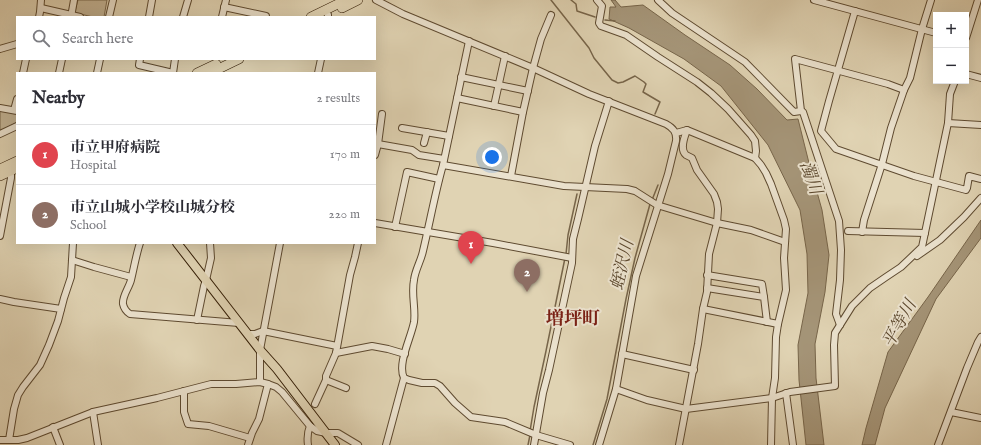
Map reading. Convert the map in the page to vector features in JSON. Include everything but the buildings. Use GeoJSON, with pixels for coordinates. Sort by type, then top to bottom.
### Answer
{"type":"FeatureCollection","features":[{"type":"Feature","properties":{"kind":"highway"},"geometry":{"type":"LineString","coordinates":[[313,16],[346,0]]}},
{"type":"Feature","properties":{"kind":"highway"},"geometry":{"type":"LineString","coordinates":[[327,16],[358,0]]}},
{"type":"Feature","properties":{"kind":"highway"},"geometry":{"type":"LineString","coordinates":[[199,72],[224,60]]}},
{"type":"Feature","properties":{"kind":"highway"},"geometry":{"type":"LineString","coordinates":[[212,72],[237,60]]}},
{"type":"Feature","properties":{"kind":"highway"},"geometry":{"type":"LineString","coordinates":[[0,169],[16,161]]}},
{"type":"Feature","properties":{"kind":"highway"},"geometry":{"type":"LineString","coordinates":[[0,176],[13,170]]}},
{"type":"Feature","properties":{"kind":"main road"},"geometry":{"type":"LineString","coordinates":[[178,244],[335,445]]}},
{"type":"Feature","properties":{"kind":"street"},"geometry":{"type":"LineString","coordinates":[[38,16],[41,8],[41,0]]}},
{"type":"Feature","properties":{"kind":"street"},"geometry":{"type":"LineString","coordinates":[[41,8],[71,16],[74,0]]}},
{"type":"Feature","properties":{"kind":"street"},"geometry":{"type":"LineString","coordinates":[[109,16],[113,0]]}},
{"type":"Feature","properties":{"kind":"street"},"geometry":{"type":"LineString","coordinates":[[149,16],[152,0]]}},
{"type":"Feature","properties":{"kind":"street"},"geometry":{"type":"LineString","coordinates":[[183,16],[188,0]]}},
{"type":"Feature","properties":{"kind":"street"},"geometry":{"type":"LineString","coordinates":[[222,16],[226,0]]}},
{"type":"Feature","properties":{"kind":"street"},"geometry":{"type":"LineString","coordinates":[[376,0],[397,12],[505,56],[609,102],[666,124],[676,132],[676,141],[669,167],[653,203],[636,276],[616,389],[599,445]]}},
{"type":"Feature","properties":{"kind":"street"},"geometry":{"type":"LineString","coordinates":[[597,0],[602,6],[599,23],[601,26],[626,35],[697,82],[728,109],[755,141],[756,151],[754,158]]}},
{"type":"Feature","properties":{"kind":"street"},"geometry":{"type":"LineString","coordinates":[[658,0],[672,13],[745,62],[794,112],[801,111]]}},
{"type":"Feature","properties":{"kind":"street"},"geometry":{"type":"LineString","coordinates":[[814,0],[933,31]]}},
{"type":"Feature","properties":{"kind":"street"},"geometry":{"type":"LineString","coordinates":[[862,232],[864,220],[892,128],[904,90],[910,78],[931,0]]}},
{"type":"Feature","properties":{"kind":"street"},"geometry":{"type":"LineString","coordinates":[[969,28],[978,0]]}},
{"type":"Feature","properties":{"kind":"street"},"geometry":{"type":"LineString","coordinates":[[224,7],[266,16]]}},
{"type":"Feature","properties":{"kind":"street"},"geometry":{"type":"LineString","coordinates":[[855,12],[821,131],[836,149],[914,176],[966,190],[969,176],[981,179]]}},
{"type":"Feature","properties":{"kind":"street"},"geometry":{"type":"LineString","coordinates":[[511,176],[533,68],[541,39],[551,15]]}},
{"type":"Feature","properties":{"kind":"street"},"geometry":{"type":"LineString","coordinates":[[386,445],[404,378],[401,370],[414,322],[412,288],[414,278],[423,254],[469,41]]}},
{"type":"Feature","properties":{"kind":"street"},"geometry":{"type":"LineString","coordinates":[[0,49],[16,44]]}},
{"type":"Feature","properties":{"kind":"street"},"geometry":{"type":"LineString","coordinates":[[494,106],[505,56]]}},
{"type":"Feature","properties":{"kind":"street"},"geometry":{"type":"LineString","coordinates":[[840,325],[836,314],[840,280],[841,250],[839,221],[803,112],[801,111],[795,59],[888,84],[904,90]]}},
{"type":"Feature","properties":{"kind":"street"},"geometry":{"type":"LineString","coordinates":[[23,72],[26,60]]}},
{"type":"Feature","properties":{"kind":"street"},"geometry":{"type":"LineString","coordinates":[[59,72],[62,60]]}},
{"type":"Feature","properties":{"kind":"street"},"geometry":{"type":"LineString","coordinates":[[97,72],[100,60]]}},
{"type":"Feature","properties":{"kind":"street"},"geometry":{"type":"LineString","coordinates":[[140,60],[139,65],[169,72]]}},
{"type":"Feature","properties":{"kind":"street"},"geometry":{"type":"LineString","coordinates":[[173,72],[175,60]]}},
{"type":"Feature","properties":{"kind":"street"},"geometry":{"type":"LineString","coordinates":[[318,72],[321,60]]}},
{"type":"Feature","properties":{"kind":"street"},"geometry":{"type":"LineString","coordinates":[[969,75],[981,78]]}},
{"type":"Feature","properties":{"kind":"street"},"geometry":{"type":"LineString","coordinates":[[461,76],[528,91]]}},
{"type":"Feature","properties":{"kind":"street"},"geometry":{"type":"LineString","coordinates":[[901,267],[922,247],[948,123],[950,94],[954,84]]}},
{"type":"Feature","properties":{"kind":"street"},"geometry":{"type":"LineString","coordinates":[[457,98],[523,112]]}},
{"type":"Feature","properties":{"kind":"street"},"geometry":{"type":"LineString","coordinates":[[534,445],[542,393],[549,370],[568,258],[574,239],[595,146],[609,102]]}},
{"type":"Feature","properties":{"kind":"street"},"geometry":{"type":"LineString","coordinates":[[0,108],[16,110]]}},
{"type":"Feature","properties":{"kind":"street"},"geometry":{"type":"LineString","coordinates":[[376,151],[378,144],[377,133],[382,114]]}},
{"type":"Feature","properties":{"kind":"street"},"geometry":{"type":"LineString","coordinates":[[948,123],[981,125]]}},
{"type":"Feature","properties":{"kind":"street"},"geometry":{"type":"LineString","coordinates":[[0,134],[16,126]]}},
{"type":"Feature","properties":{"kind":"street"},"geometry":{"type":"LineString","coordinates":[[402,128],[449,136]]}},
{"type":"Feature","properties":{"kind":"street"},"geometry":{"type":"LineString","coordinates":[[679,445],[694,370],[707,288],[709,254],[717,223],[718,209],[714,194],[697,170],[692,158],[686,155],[683,151],[682,147],[687,130]]}},
{"type":"Feature","properties":{"kind":"street"},"geometry":{"type":"LineString","coordinates":[[676,132],[687,130],[754,158],[766,173],[778,201],[786,229],[784,258],[786,295],[778,324],[775,378],[772,398],[771,445]]}},
{"type":"Feature","properties":{"kind":"street"},"geometry":{"type":"LineString","coordinates":[[424,143],[427,132]]}},
{"type":"Feature","properties":{"kind":"street"},"geometry":{"type":"LineString","coordinates":[[378,144],[412,150],[419,155],[443,162],[564,186],[627,189],[635,191],[653,203],[717,223],[751,230],[785,242]]}},
{"type":"Feature","properties":{"kind":"street"},"geometry":{"type":"LineString","coordinates":[[0,236],[13,170]]}},
{"type":"Feature","properties":{"kind":"street"},"geometry":{"type":"LineString","coordinates":[[395,227],[407,172],[439,179]]}},
{"type":"Feature","properties":{"kind":"street"},"geometry":{"type":"LineString","coordinates":[[616,389],[647,400],[686,409],[772,398],[788,392],[835,386],[835,333],[852,306],[870,288],[940,240],[981,198]]}},
{"type":"Feature","properties":{"kind":"street"},"geometry":{"type":"LineString","coordinates":[[376,223],[492,243],[568,258]]}},
{"type":"Feature","properties":{"kind":"street"},"geometry":{"type":"LineString","coordinates":[[848,231],[925,233]]}},
{"type":"Feature","properties":{"kind":"street"},"geometry":{"type":"LineString","coordinates":[[9,440],[18,395],[40,365],[58,321],[71,277],[72,244]]}},
{"type":"Feature","properties":{"kind":"street"},"geometry":{"type":"LineString","coordinates":[[140,244],[131,281],[123,303],[127,312],[130,314],[239,323]]}},
{"type":"Feature","properties":{"kind":"street"},"geometry":{"type":"LineString","coordinates":[[197,320],[211,258],[210,244]]}},
{"type":"Feature","properties":{"kind":"street"},"geometry":{"type":"LineString","coordinates":[[260,382],[260,350],[280,244]]}},
{"type":"Feature","properties":{"kind":"street"},"geometry":{"type":"LineString","coordinates":[[315,404],[326,380],[326,376],[338,346],[350,274],[358,244]]}},
{"type":"Feature","properties":{"kind":"street"},"geometry":{"type":"LineString","coordinates":[[72,260],[132,277]]}},
{"type":"Feature","properties":{"kind":"street"},"geometry":{"type":"LineString","coordinates":[[708,275],[762,284],[767,322]]}},
{"type":"Feature","properties":{"kind":"street"},"geometry":{"type":"LineString","coordinates":[[707,288],[764,297]]}},
{"type":"Feature","properties":{"kind":"street"},"geometry":{"type":"LineString","coordinates":[[0,299],[61,309]]}},
{"type":"Feature","properties":{"kind":"street"},"geometry":{"type":"LineString","coordinates":[[703,309],[778,324]]}},
{"type":"Feature","properties":{"kind":"street"},"geometry":{"type":"LineString","coordinates":[[248,334],[255,334],[263,331],[338,346]]}},
{"type":"Feature","properties":{"kind":"street"},"geometry":{"type":"LineString","coordinates":[[938,445],[981,337]]}},
{"type":"Feature","properties":{"kind":"street"},"geometry":{"type":"LineString","coordinates":[[336,353],[372,346],[388,348],[405,354]]}},
{"type":"Feature","properties":{"kind":"street"},"geometry":{"type":"LineString","coordinates":[[622,354],[694,370]]}},
{"type":"Feature","properties":{"kind":"street"},"geometry":{"type":"LineString","coordinates":[[404,378],[440,386],[455,403],[471,417],[505,422],[535,435],[570,445]]}},
{"type":"Feature","properties":{"kind":"street"},"geometry":{"type":"LineString","coordinates":[[326,380],[346,388]]}},
{"type":"Feature","properties":{"kind":"street"},"geometry":{"type":"LineString","coordinates":[[0,440],[18,440],[27,438],[92,412],[158,398],[211,384],[260,382],[276,387],[282,392],[310,426],[317,432],[338,433],[358,445]]}},
{"type":"Feature","properties":{"kind":"street"},"geometry":{"type":"LineString","coordinates":[[184,391],[184,412],[188,424],[209,426],[249,442],[259,419],[268,384]]}},
{"type":"Feature","properties":{"kind":"street"},"geometry":{"type":"LineString","coordinates":[[788,392],[792,445]]}},
{"type":"Feature","properties":{"kind":"street"},"geometry":{"type":"LineString","coordinates":[[92,412],[98,445]]}},
{"type":"Feature","properties":{"kind":"street"},"geometry":{"type":"LineString","coordinates":[[951,412],[981,418]]}},
{"type":"Feature","properties":{"kind":"street"},"geometry":{"type":"LineString","coordinates":[[308,445],[307,435],[310,426]]}},
{"type":"Feature","properties":{"kind":"street"},"geometry":{"type":"LineString","coordinates":[[53,427],[60,445]]}},
{"type":"Feature","properties":{"kind":"shaded area"},"geometry":{"type":"Polygon","coordinates":[[[78,0],[107,0],[104,16],[89,16],[76,13],[75,11],[78,0]]]}},
{"type":"Feature","properties":{"kind":"shaded area"},"geometry":{"type":"Polygon","coordinates":[[[0,110],[16,113],[16,123],[0,131],[0,110]]]}},
{"type":"Feature","properties":{"kind":"water","name":"濁川"},"geometry":{"type":"Polygon","coordinates":[[[611,0],[615,0],[621,7],[643,5],[730,65],[757,89],[787,120],[798,119],[822,210],[829,255],[825,292],[815,344],[816,378],[824,445],[806,445],[799,380],[798,345],[808,293],[807,254],[800,210],[768,145],[721,86],[684,59],[629,28],[609,19],[610,7],[616,7],[611,0]]]}},
{"type":"Feature","properties":{"kind":"water"},"geometry":{"type":"Polygon","coordinates":[[[981,220],[981,238],[936,299],[885,408],[875,445],[862,445],[888,352],[981,220]]]}},
{"type":"Feature","properties":{"kind":"waterway","name":"蛭沢川"},"geometry":{"type":"LineString","coordinates":[[551,0],[612,80],[618,83],[635,76],[646,84],[643,92],[660,102],[655,114]]}},
{"type":"Feature","properties":{"kind":"waterway"},"geometry":{"type":"LineString","coordinates":[[571,0],[576,4],[577,11],[595,17]]}},
{"type":"Feature","properties":{"kind":"waterway"},"geometry":{"type":"LineString","coordinates":[[605,20],[615,21]]}},
{"type":"Feature","properties":{"kind":"waterway","name":"蛭沢川"},"geometry":{"type":"LineString","coordinates":[[652,200],[658,185]]}},
{"type":"Feature","properties":{"kind":"waterway"},"geometry":{"type":"LineString","coordinates":[[566,254],[568,235],[577,194]]}},
{"type":"Feature","properties":{"kind":"waterway","name":"蛭沢川"},"geometry":{"type":"LineString","coordinates":[[593,445],[607,399],[635,258],[650,204]]}},
{"type":"Feature","properties":{"kind":"waterway"},"geometry":{"type":"LineString","coordinates":[[530,431],[565,258]]}},
{"type":"Feature","properties":{"kind":"waterway"},"geometry":{"type":"LineString","coordinates":[[528,445],[530,435]]}},
{"type":"Feature","properties":{"kind":"place","name":"市立甲府病院"},"geometry":{"type":"Point","coordinates":[471,264]}},
{"type":"Feature","properties":{"kind":"place","name":"市立山城小学校山城分校"},"geometry":{"type":"Point","coordinates":[527,292]}},
{"type":"Feature","properties":{"kind":"district","name":"増坪町"},"geometry":{"type":"Point","coordinates":[573,319]}},
{"type":"Feature","properties":{"kind":"water label","name":"平等川"},"geometry":{"type":"Point","coordinates":[900,324]}}]}
